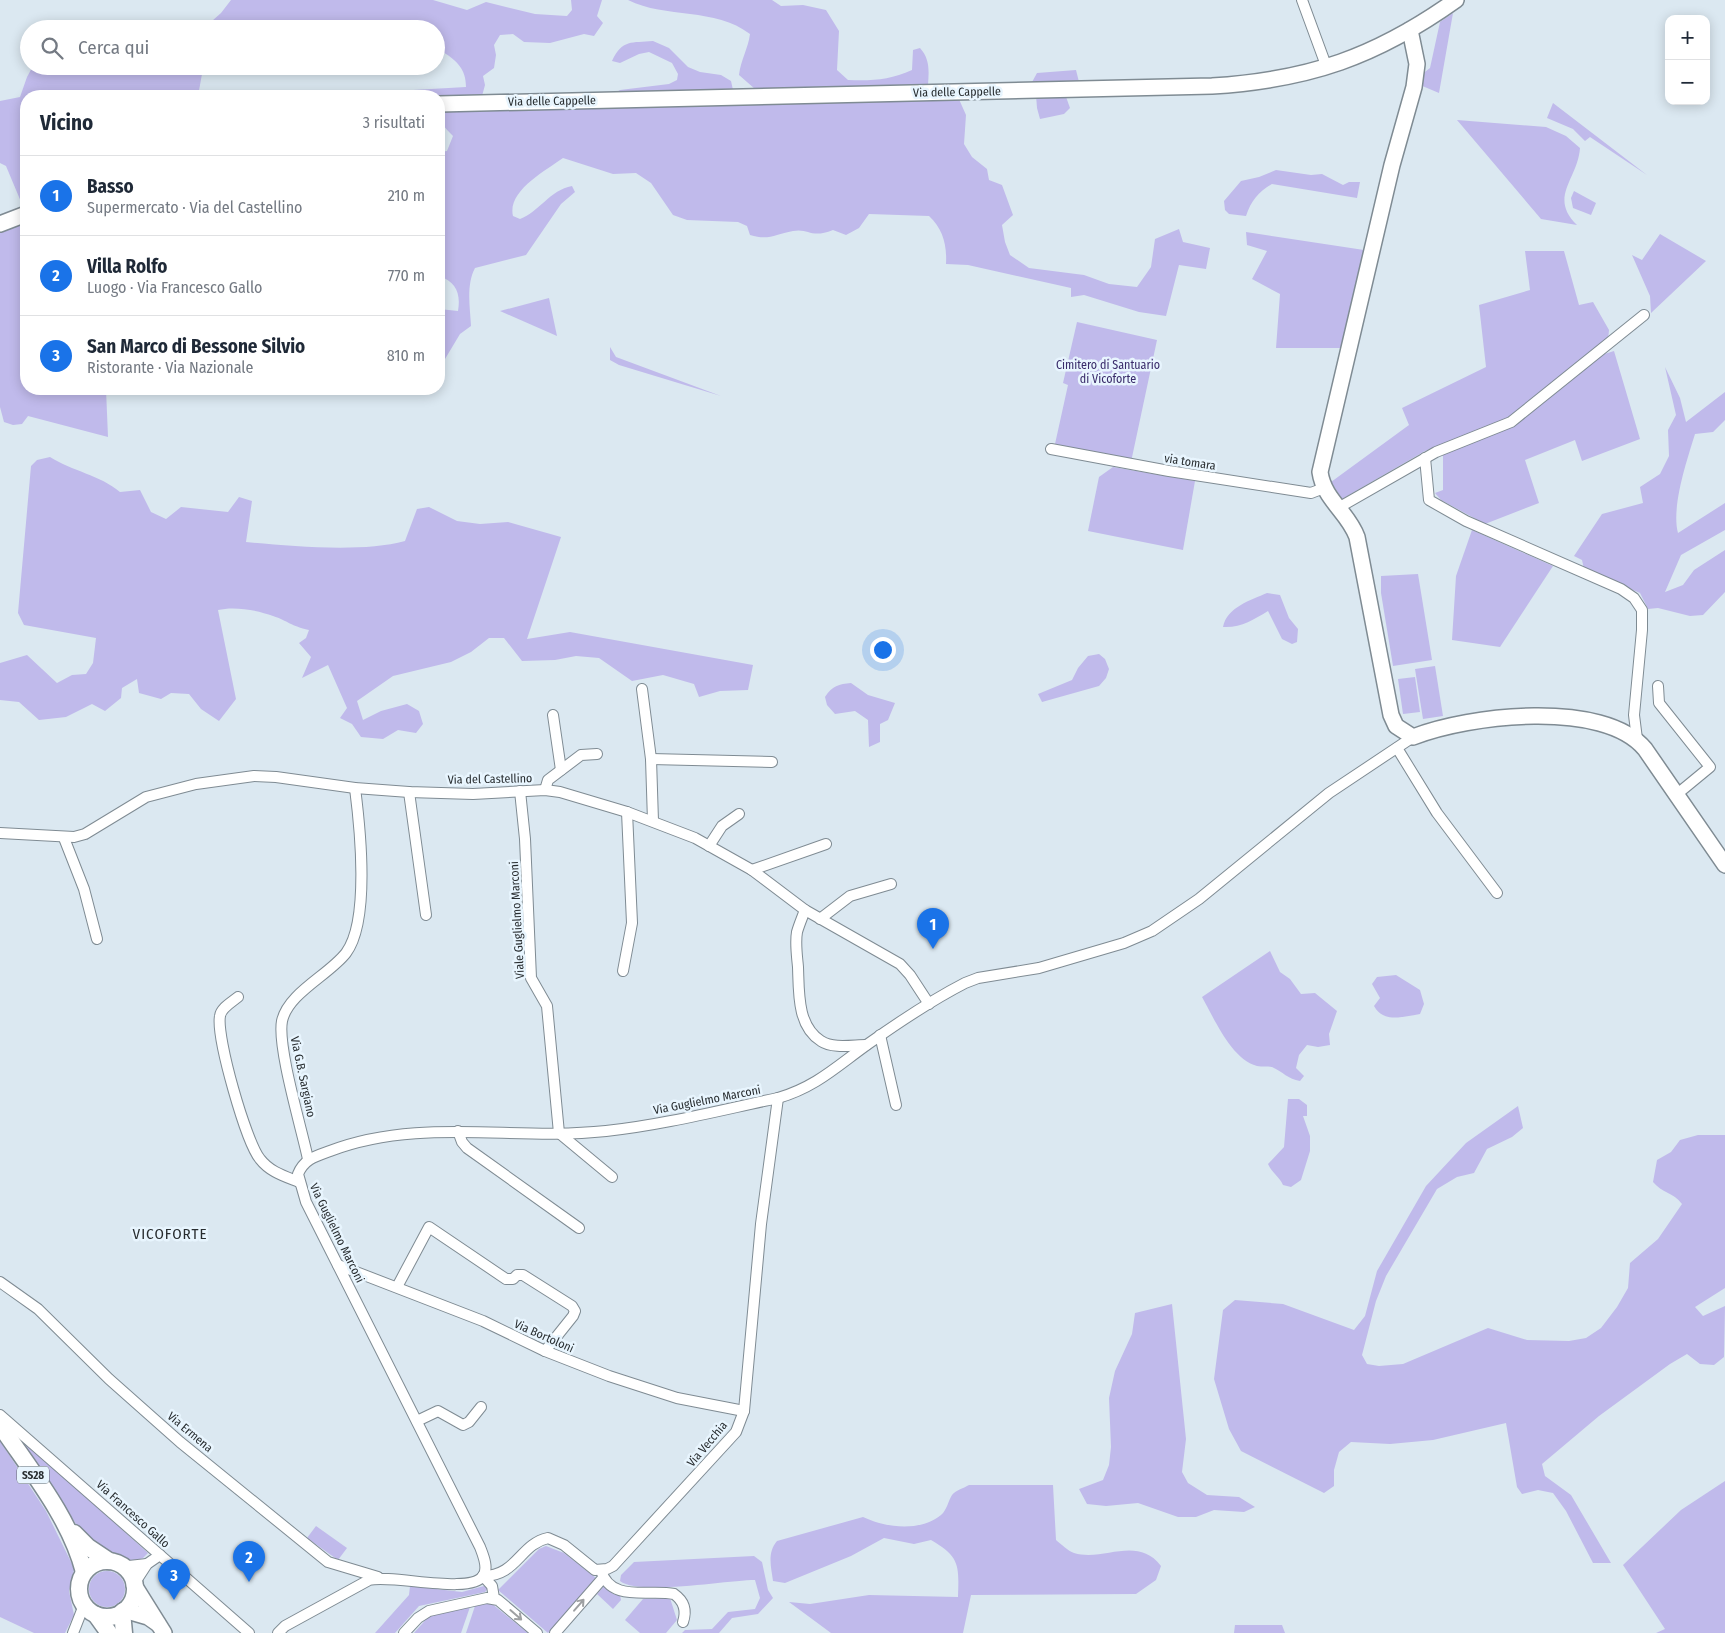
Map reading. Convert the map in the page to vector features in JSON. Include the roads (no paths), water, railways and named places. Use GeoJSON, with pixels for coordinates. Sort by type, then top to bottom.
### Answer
{"type":"FeatureCollection","features":[{"type":"Feature","properties":{"kind":"main road","name":"SS28"},"geometry":{"type":"LineString","coordinates":[[0,1425],[66,1525],[79,1551],[84,1572]]}},
{"type":"Feature","properties":{"kind":"main road","name":"SS28"},"geometry":{"type":"LineString","coordinates":[[66,1525],[88,1547],[114,1562]]}},
{"type":"Feature","properties":{"kind":"main road"},"geometry":{"type":"LineString","coordinates":[[88,1613],[113,1616],[123,1611],[130,1604],[134,1593],[134,1584],[127,1570],[114,1562],[99,1562],[84,1572],[80,1582],[79,1594],[88,1613],[109,1633]]}},
{"type":"Feature","properties":{"kind":"main road"},"geometry":{"type":"LineString","coordinates":[[123,1611],[124,1633]]}},
{"type":"Feature","properties":{"kind":"street"},"geometry":{"type":"LineString","coordinates":[[1302,0],[1327,68]]}},
{"type":"Feature","properties":{"kind":"street","name":"Via delle Cappelle"},"geometry":{"type":"LineString","coordinates":[[445,104],[1212,86],[1290,77],[1327,68],[1364,54],[1410,30],[1456,0]]}},
{"type":"Feature","properties":{"kind":"street"},"geometry":{"type":"LineString","coordinates":[[1410,30],[1417,64],[1414,87],[1390,173],[1320,472],[1324,488],[1352,526],[1357,538],[1387,704],[1396,726],[1413,737],[1436,729],[1480,721],[1563,717],[1605,723],[1637,739],[1725,864]]}},
{"type":"Feature","properties":{"kind":"street"},"geometry":{"type":"LineString","coordinates":[[0,224],[20,216]]}},
{"type":"Feature","properties":{"kind":"street"},"geometry":{"type":"LineString","coordinates":[[1338,508],[1444,448],[1511,422],[1644,315]]}},
{"type":"Feature","properties":{"kind":"street","name":"via tomara"},"geometry":{"type":"LineString","coordinates":[[1051,449],[1167,471],[1311,493],[1324,488]]}},
{"type":"Feature","properties":{"kind":"street"},"geometry":{"type":"LineString","coordinates":[[1425,458],[1429,500],[1466,521],[1621,589],[1639,603],[1642,620],[1635,703],[1637,739]]}},
{"type":"Feature","properties":{"kind":"street"},"geometry":{"type":"LineString","coordinates":[[1658,686],[1659,703],[1710,767],[1676,795]]}},
{"type":"Feature","properties":{"kind":"street"},"geometry":{"type":"LineString","coordinates":[[642,688],[651,759],[653,821]]}},
{"type":"Feature","properties":{"kind":"street"},"geometry":{"type":"LineString","coordinates":[[554,715],[561,770]]}},
{"type":"Feature","properties":{"kind":"street","name":"Via Guglielmo Marconi"},"geometry":{"type":"LineString","coordinates":[[483,1576],[486,1568],[480,1547],[306,1202],[299,1182],[301,1168],[308,1159],[356,1142],[377,1137],[423,1132],[559,1133],[627,1128],[778,1098],[817,1083],[880,1035],[931,1003],[978,978],[1039,968],[1124,942],[1152,930],[1199,899],[1329,793],[1413,737]]}},
{"type":"Feature","properties":{"kind":"street"},"geometry":{"type":"LineString","coordinates":[[1397,748],[1437,813],[1497,893]]}},
{"type":"Feature","properties":{"kind":"street"},"geometry":{"type":"LineString","coordinates":[[545,790],[548,780],[581,755],[597,754]]}},
{"type":"Feature","properties":{"kind":"street"},"geometry":{"type":"LineString","coordinates":[[651,759],[772,762]]}},
{"type":"Feature","properties":{"kind":"street","name":"Via del Castellino"},"geometry":{"type":"LineString","coordinates":[[0,833],[64,838],[85,834],[146,797],[196,784],[266,776],[355,788],[409,792],[473,794],[545,790],[560,792],[653,821],[709,846],[752,870],[804,910],[900,964],[931,1003]]}},
{"type":"Feature","properties":{"kind":"street","name":"Via G.B. Sargiano"},"geometry":{"type":"LineString","coordinates":[[308,1159],[287,1065],[281,1027],[289,1006],[341,957],[352,939],[359,903],[362,862],[355,788]]}},
{"type":"Feature","properties":{"kind":"street","name":"Viale Guglielmo Marconi"},"geometry":{"type":"LineString","coordinates":[[520,791],[525,839],[531,978],[547,1006],[559,1133]]}},
{"type":"Feature","properties":{"kind":"street"},"geometry":{"type":"LineString","coordinates":[[409,792],[426,915]]}},
{"type":"Feature","properties":{"kind":"street"},"geometry":{"type":"LineString","coordinates":[[624,971],[632,923],[627,812]]}},
{"type":"Feature","properties":{"kind":"street"},"geometry":{"type":"LineString","coordinates":[[709,846],[722,826],[739,814]]}},
{"type":"Feature","properties":{"kind":"street"},"geometry":{"type":"LineString","coordinates":[[64,838],[84,889],[97,939]]}},
{"type":"Feature","properties":{"kind":"street"},"geometry":{"type":"LineString","coordinates":[[752,870],[826,844]]}},
{"type":"Feature","properties":{"kind":"street"},"geometry":{"type":"LineString","coordinates":[[820,919],[850,896],[891,884]]}},
{"type":"Feature","properties":{"kind":"street"},"geometry":{"type":"LineString","coordinates":[[804,910],[797,932],[796,943],[800,1000],[806,1024],[815,1037],[823,1042],[838,1045],[866,1045]]}},
{"type":"Feature","properties":{"kind":"street"},"geometry":{"type":"LineString","coordinates":[[238,997],[222,1010],[219,1017],[231,1078],[243,1123],[252,1148],[263,1162],[276,1172],[299,1182]]}},
{"type":"Feature","properties":{"kind":"street"},"geometry":{"type":"LineString","coordinates":[[880,1035],[896,1104]]}},
{"type":"Feature","properties":{"kind":"street","name":"Via Vecchia"},"geometry":{"type":"LineString","coordinates":[[555,1633],[602,1574],[621,1559],[736,1432],[744,1411],[761,1224],[778,1098]]}},
{"type":"Feature","properties":{"kind":"street"},"geometry":{"type":"LineString","coordinates":[[458,1131],[462,1142],[467,1148],[578,1228]]}},
{"type":"Feature","properties":{"kind":"street"},"geometry":{"type":"LineString","coordinates":[[559,1133],[612,1176]]}},
{"type":"Feature","properties":{"kind":"street"},"geometry":{"type":"LineString","coordinates":[[397,1287],[429,1227],[506,1279],[513,1280],[517,1276],[523,1276],[572,1306],[575,1312],[573,1316],[545,1351]]}},
{"type":"Feature","properties":{"kind":"street","name":"Via Bortoloni"},"geometry":{"type":"LineString","coordinates":[[338,1265],[482,1321],[545,1351],[609,1376],[677,1398],[744,1411]]}},
{"type":"Feature","properties":{"kind":"street","name":"Via Ermena"},"geometry":{"type":"LineString","coordinates":[[0,1282],[38,1309],[109,1379],[180,1442],[328,1562],[378,1578]]}},
{"type":"Feature","properties":{"kind":"street"},"geometry":{"type":"LineString","coordinates":[[417,1421],[436,1411],[463,1425],[469,1422],[481,1408]]}},
{"type":"Feature","properties":{"kind":"street","name":"Via Francesco Gallo"},"geometry":{"type":"LineString","coordinates":[[0,1414],[249,1633]]}},
{"type":"Feature","properties":{"kind":"street"},"geometry":{"type":"LineString","coordinates":[[278,1633],[285,1626],[352,1588],[378,1578],[461,1584],[471,1583],[483,1576],[492,1576],[510,1569],[536,1543],[548,1538],[564,1544],[590,1568],[602,1574],[616,1590],[674,1594],[685,1606],[683,1622]]}},
{"type":"Feature","properties":{"kind":"street"},"geometry":{"type":"LineString","coordinates":[[160,1555],[147,1564],[134,1584],[161,1628]]}},
{"type":"Feature","properties":{"kind":"street"},"geometry":{"type":"LineString","coordinates":[[114,1562],[129,1566],[147,1564]]}},
{"type":"Feature","properties":{"kind":"street"},"geometry":{"type":"LineString","coordinates":[[483,1576],[492,1586],[494,1598]]}},
{"type":"Feature","properties":{"kind":"street"},"geometry":{"type":"LineString","coordinates":[[404,1633],[418,1618],[435,1609],[494,1598],[537,1633]]}},
{"type":"Feature","properties":{"kind":"street"},"geometry":{"type":"LineString","coordinates":[[123,1611],[148,1617],[161,1628]]}},
{"type":"Feature","properties":{"kind":"street"},"geometry":{"type":"LineString","coordinates":[[73,1633],[88,1613]]}},
{"type":"Feature","properties":{"kind":"place","name":"Basso"},"geometry":{"type":"Point","coordinates":[933,949]}},
{"type":"Feature","properties":{"kind":"place","name":"Villa Rolfo"},"geometry":{"type":"Point","coordinates":[249,1582]}},
{"type":"Feature","properties":{"kind":"place","name":"San Marco di Bessone Silvio"},"geometry":{"type":"Point","coordinates":[174,1600]}},
{"type":"Feature","properties":{"kind":"district","name":"VICOFORTE"},"geometry":{"type":"Point","coordinates":[170,1234]}},
{"type":"Feature","properties":{"kind":"park label","name":"Cimitero di Santuario di Vicoforte"},"geometry":{"type":"Point","coordinates":[1108,372]}}]}
